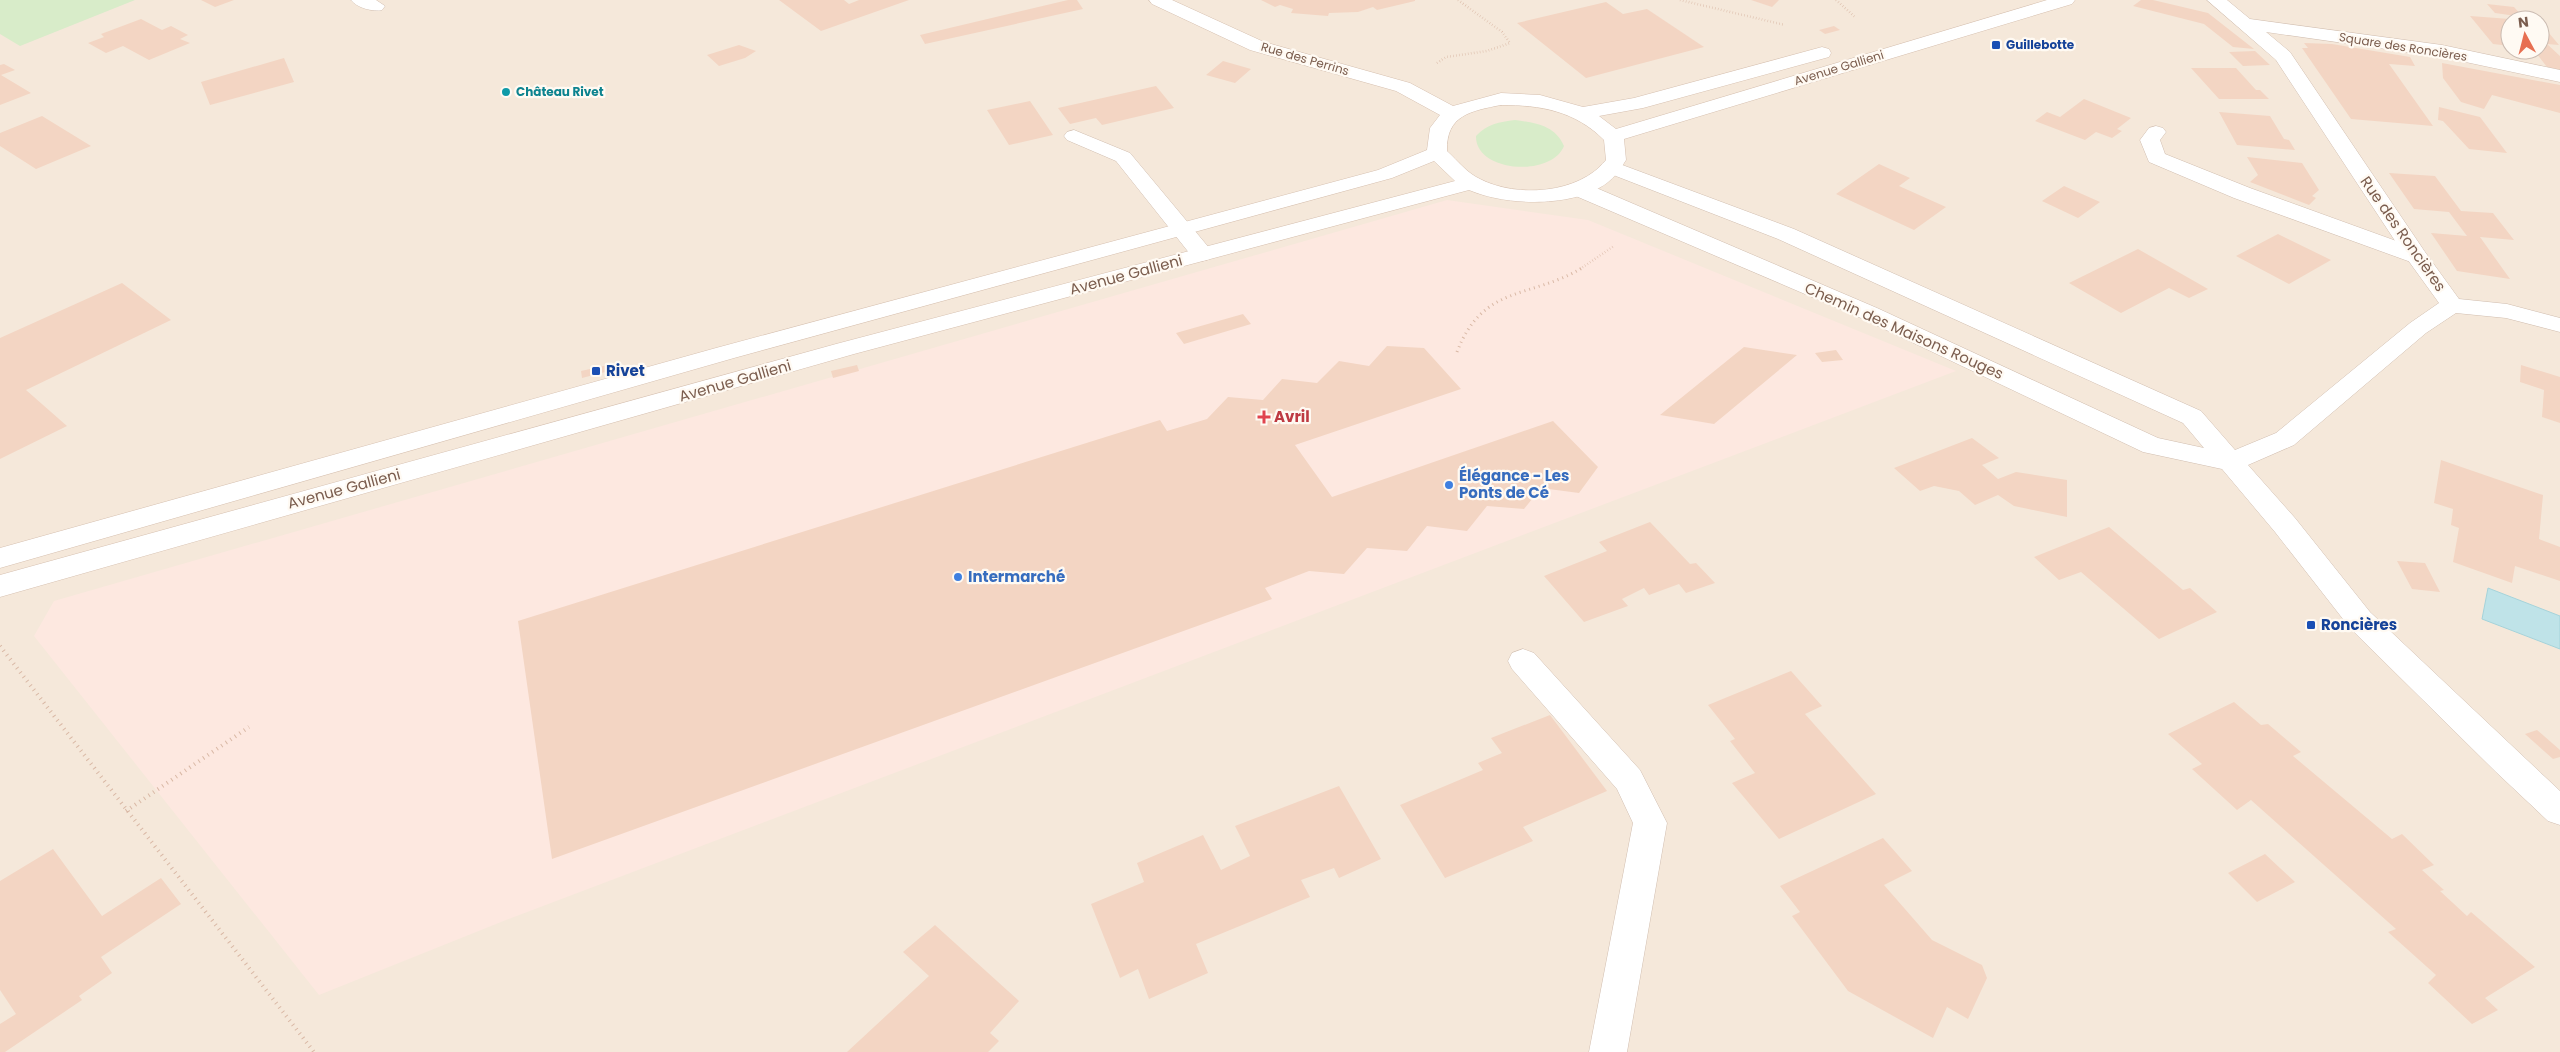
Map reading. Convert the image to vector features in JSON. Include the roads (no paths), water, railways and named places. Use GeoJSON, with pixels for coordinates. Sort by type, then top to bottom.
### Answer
{"type":"FeatureCollection","features":[{"type":"Feature","properties":{"kind":"main road","name":"Rue des Perrins"},"geometry":{"type":"LineString","coordinates":[[1158,0],[1257,46],[1403,87],[1453,114]]}},
{"type":"Feature","properties":{"kind":"main road","name":"Avenue Gallieni"},"geometry":{"type":"LineString","coordinates":[[1861,43],[2011,0]]}},
{"type":"Feature","properties":{"kind":"main road","name":"Avenue Gallieni"},"geometry":{"type":"LineString","coordinates":[[1612,136],[2066,0]]}},
{"type":"Feature","properties":{"kind":"main road","name":"Rue des Roncières"},"geometry":{"type":"LineString","coordinates":[[2216,0],[2283,56],[2416,256],[2452,305],[2418,328],[2285,439],[2230,462]]}},
{"type":"Feature","properties":{"kind":"main road","name":"Square des Roncières"},"geometry":{"type":"LineString","coordinates":[[2246,24],[2442,51],[2560,76]]}},
{"type":"Feature","properties":{"kind":"main road","name":"Avenue Gallieni"},"geometry":{"type":"LineString","coordinates":[[1583,113],[1636,104],[1836,50]]}},
{"type":"Feature","properties":{"kind":"main road"},"geometry":{"type":"LineString","coordinates":[[1520,99],[1558,104],[1583,113],[1612,136],[1616,143],[1616,160],[1599,180],[1579,189],[1552,195],[1522,195],[1492,190],[1471,183],[1437,153],[1435,138],[1440,125],[1453,114],[1474,104],[1520,99]]}},
{"type":"Feature","properties":{"kind":"main road"},"geometry":{"type":"LineString","coordinates":[[2156,132],[2150,140],[2156,158],[2242,193],[2416,256]]}},
{"type":"Feature","properties":{"kind":"main road"},"geometry":{"type":"LineString","coordinates":[[1074,136],[1123,157],[1202,254]]}},
{"type":"Feature","properties":{"kind":"main road","name":"Avenue Gallieni"},"geometry":{"type":"LineString","coordinates":[[0,558],[716,356],[1385,174],[1437,153]]}},
{"type":"Feature","properties":{"kind":"main road"},"geometry":{"type":"LineString","coordinates":[[1610,167],[1786,234],[2192,417],[2285,525],[2360,620],[2506,763],[2560,811]]}},
{"type":"Feature","properties":{"kind":"main road","name":"Avenue Gallieni"},"geometry":{"type":"LineString","coordinates":[[0,586],[845,349],[1471,183]]}},
{"type":"Feature","properties":{"kind":"main road","name":"Chemin des Maisons Rouges"},"geometry":{"type":"LineString","coordinates":[[1579,189],[1869,313],[2152,446],[2230,462]]}},
{"type":"Feature","properties":{"kind":"main road"},"geometry":{"type":"LineString","coordinates":[[2452,305],[2507,311],[2560,325]]}},
{"type":"Feature","properties":{"kind":"main road"},"geometry":{"type":"LineString","coordinates":[[1523,661],[1629,780],[1650,823],[1608,1052]]}},
{"type":"Feature","properties":{"kind":"water"},"geometry":{"type":"Polygon","coordinates":[[[2488,588],[2560,616],[2560,649],[2482,619],[2488,588]]]}},
{"type":"Feature","properties":{"kind":"place","name":"Guillebotte"},"geometry":{"type":"Point","coordinates":[1996,45]}},
{"type":"Feature","properties":{"kind":"place","name":"Château Rivet"},"geometry":{"type":"Point","coordinates":[506,92]}},
{"type":"Feature","properties":{"kind":"place","name":"Rivet"},"geometry":{"type":"Point","coordinates":[596,371]}},
{"type":"Feature","properties":{"kind":"place","name":"Avril"},"geometry":{"type":"Point","coordinates":[1264,417]}},
{"type":"Feature","properties":{"kind":"place","name":"Élégance - Les Ponts de Cé"},"geometry":{"type":"Point","coordinates":[1449,485]}},
{"type":"Feature","properties":{"kind":"place","name":"Intermarché"},"geometry":{"type":"Point","coordinates":[958,577]}},
{"type":"Feature","properties":{"kind":"place","name":"Roncières"},"geometry":{"type":"Point","coordinates":[2311,625]}}]}
